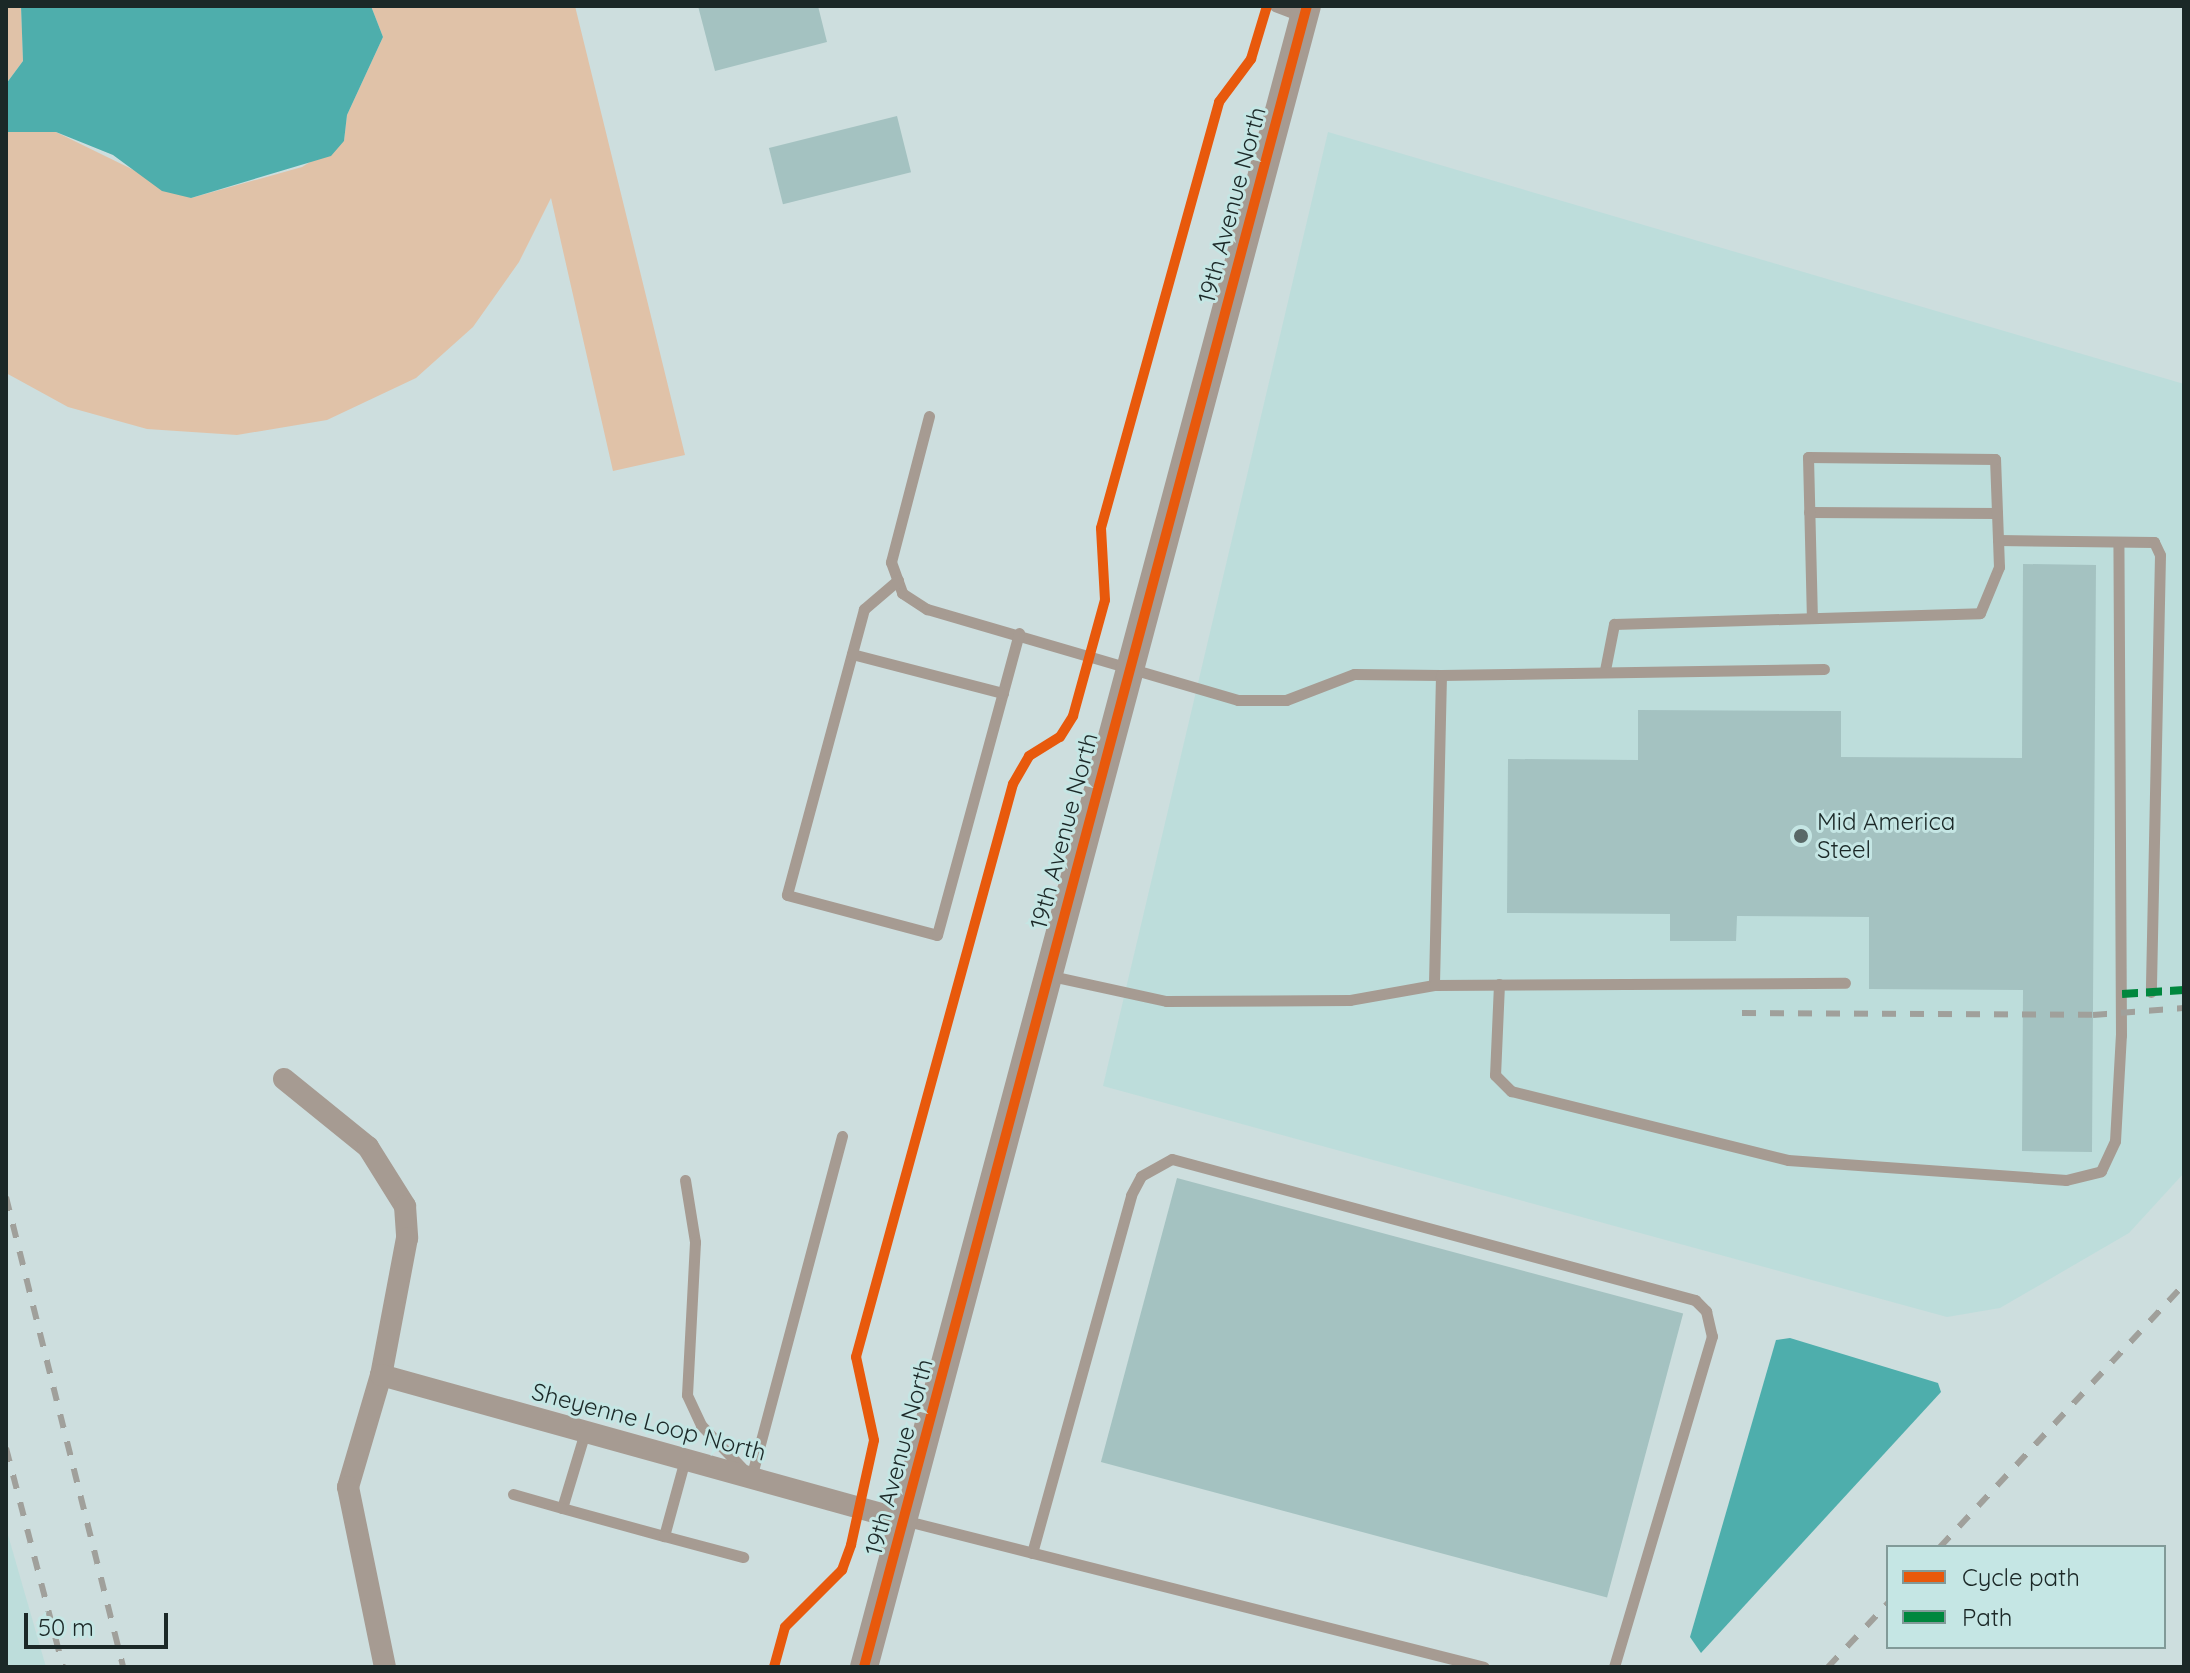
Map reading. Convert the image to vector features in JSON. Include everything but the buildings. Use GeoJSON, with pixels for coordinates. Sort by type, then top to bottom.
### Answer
{"type":"FeatureCollection","features":[{"type":"Feature","properties":{"kind":"street","name":"19th Avenue North"},"geometry":{"type":"LineString","coordinates":[[864,1667],[1127,671],[1306,12]]}},
{"type":"Feature","properties":{"kind":"street"},"geometry":{"type":"LineString","coordinates":[[284,1079],[368,1147],[405,1206],[407,1238],[381,1375],[348,1487],[385,1667]]}},
{"type":"Feature","properties":{"kind":"street","name":"Sheyenne Loop North"},"geometry":{"type":"LineString","coordinates":[[381,1375],[903,1520]]}},
{"type":"Feature","properties":{"kind":"lane"},"geometry":{"type":"LineString","coordinates":[[1275,6],[1306,12]]}},
{"type":"Feature","properties":{"kind":"lane"},"geometry":{"type":"LineString","coordinates":[[929,416],[891,562],[902,593],[927,609],[1019,633],[1127,671],[1261,703],[1354,674],[1824,669]]}},
{"type":"Feature","properties":{"kind":"lane"},"geometry":{"type":"LineString","coordinates":[[1605,670],[1614,624],[1980,613],[1999,567],[1995,459],[1808,457],[1812,617]]}},
{"type":"Feature","properties":{"kind":"lane"},"geometry":{"type":"LineString","coordinates":[[1809,512],[1997,513]]}},
{"type":"Feature","properties":{"kind":"lane"},"geometry":{"type":"LineString","coordinates":[[1998,540],[2154,542],[2160,555],[2151,992]]}},
{"type":"Feature","properties":{"kind":"lane"},"geometry":{"type":"LineString","coordinates":[[1499,984],[1495,1075],[1511,1091],[1788,1160],[2066,1180],[2101,1171],[2115,1141],[2121,1035],[2118,543]]}},
{"type":"Feature","properties":{"kind":"lane"},"geometry":{"type":"LineString","coordinates":[[898,580],[864,609],[787,895],[937,935],[1019,633]]}},
{"type":"Feature","properties":{"kind":"lane"},"geometry":{"type":"LineString","coordinates":[[852,654],[1003,693]]}},
{"type":"Feature","properties":{"kind":"lane"},"geometry":{"type":"LineString","coordinates":[[1434,985],[1441,675]]}},
{"type":"Feature","properties":{"kind":"lane"},"geometry":{"type":"LineString","coordinates":[[1047,975],[1166,1001],[1350,1000],[1434,985],[1845,983]]}},
{"type":"Feature","properties":{"kind":"lane"},"geometry":{"type":"LineString","coordinates":[[751,1478],[842,1136]]}},
{"type":"Feature","properties":{"kind":"lane"},"geometry":{"type":"LineString","coordinates":[[1032,1553],[1131,1195],[1141,1176],[1172,1159],[1695,1300],[1706,1311],[1712,1336],[1614,1667]]}},
{"type":"Feature","properties":{"kind":"lane"},"geometry":{"type":"LineString","coordinates":[[685,1180],[695,1242],[687,1395],[701,1425],[751,1478]]}},
{"type":"Feature","properties":{"kind":"lane"},"geometry":{"type":"LineString","coordinates":[[562,1508],[585,1432]]}},
{"type":"Feature","properties":{"kind":"lane"},"geometry":{"type":"LineString","coordinates":[[664,1536],[685,1459]]}},
{"type":"Feature","properties":{"kind":"lane"},"geometry":{"type":"LineString","coordinates":[[513,1494],[743,1557]]}},
{"type":"Feature","properties":{"kind":"lane"},"geometry":{"type":"LineString","coordinates":[[903,1520],[1484,1667]]}},
{"type":"Feature","properties":{"kind":"shaded area"},"geometry":{"type":"Polygon","coordinates":[[[6,6],[21,6],[23,61],[6,84],[6,6]]]}},
{"type":"Feature","properties":{"kind":"shaded area"},"geometry":{"type":"Polygon","coordinates":[[[371,6],[575,6],[685,455],[613,471],[551,198],[519,262],[473,327],[416,378],[327,420],[237,435],[147,429],[68,407],[6,373],[6,132],[56,132],[191,198],[302,167],[344,141],[347,115],[383,37],[371,6]]]}},
{"type":"Feature","properties":{"kind":"shaded area"},"geometry":{"type":"Polygon","coordinates":[[[1328,132],[2184,384],[2184,1173],[2129,1233],[2000,1308],[1947,1317],[1103,1086],[1328,132]]]}},
{"type":"Feature","properties":{"kind":"shaded area"},"geometry":{"type":"Polygon","coordinates":[[[6,1528],[46,1667],[6,1667],[6,1528]]]}},
{"type":"Feature","properties":{"kind":"water"},"geometry":{"type":"Polygon","coordinates":[[[21,6],[371,6],[383,37],[347,115],[344,141],[331,156],[191,198],[162,191],[113,155],[56,132],[6,132],[6,84],[23,61],[21,6]]]}},
{"type":"Feature","properties":{"kind":"water"},"geometry":{"type":"Polygon","coordinates":[[[1790,1338],[1938,1383],[1941,1392],[1701,1653],[1690,1637],[1776,1340],[1790,1338]]]}},
{"type":"Feature","properties":{"kind":"railway"},"geometry":{"type":"LineString","coordinates":[[1742,1013],[2093,1015],[2184,1008]]}},
{"type":"Feature","properties":{"kind":"railway"},"geometry":{"type":"LineString","coordinates":[[6,1197],[123,1667]]}},
{"type":"Feature","properties":{"kind":"railway"},"geometry":{"type":"LineString","coordinates":[[1942,1545],[2184,1284]]}},
{"type":"Feature","properties":{"kind":"railway"},"geometry":{"type":"LineString","coordinates":[[6,1448],[63,1667]]}},
{"type":"Feature","properties":{"kind":"railway"},"geometry":{"type":"LineString","coordinates":[[1828,1667],[1886,1605]]}},
{"type":"Feature","properties":{"kind":"marked path"},"geometry":{"type":"LineString","coordinates":[[2122,994],[2184,990]]}},
{"type":"Feature","properties":{"kind":"cycle path"},"geometry":{"type":"LineString","coordinates":[[774,1667],[785,1627],[842,1570],[851,1545],[874,1440],[856,1357],[1013,784],[1029,756],[1060,737],[1073,716],[1105,600],[1101,528],[1219,102],[1251,59],[1267,6]]}},
{"type":"Feature","properties":{"kind":"cycle path"},"geometry":{"type":"LineString","coordinates":[[864,1667],[1307,6]]}},
{"type":"Feature","properties":{"kind":"place","name":"Mid America Steel"},"geometry":{"type":"Point","coordinates":[1801,836]}}]}
